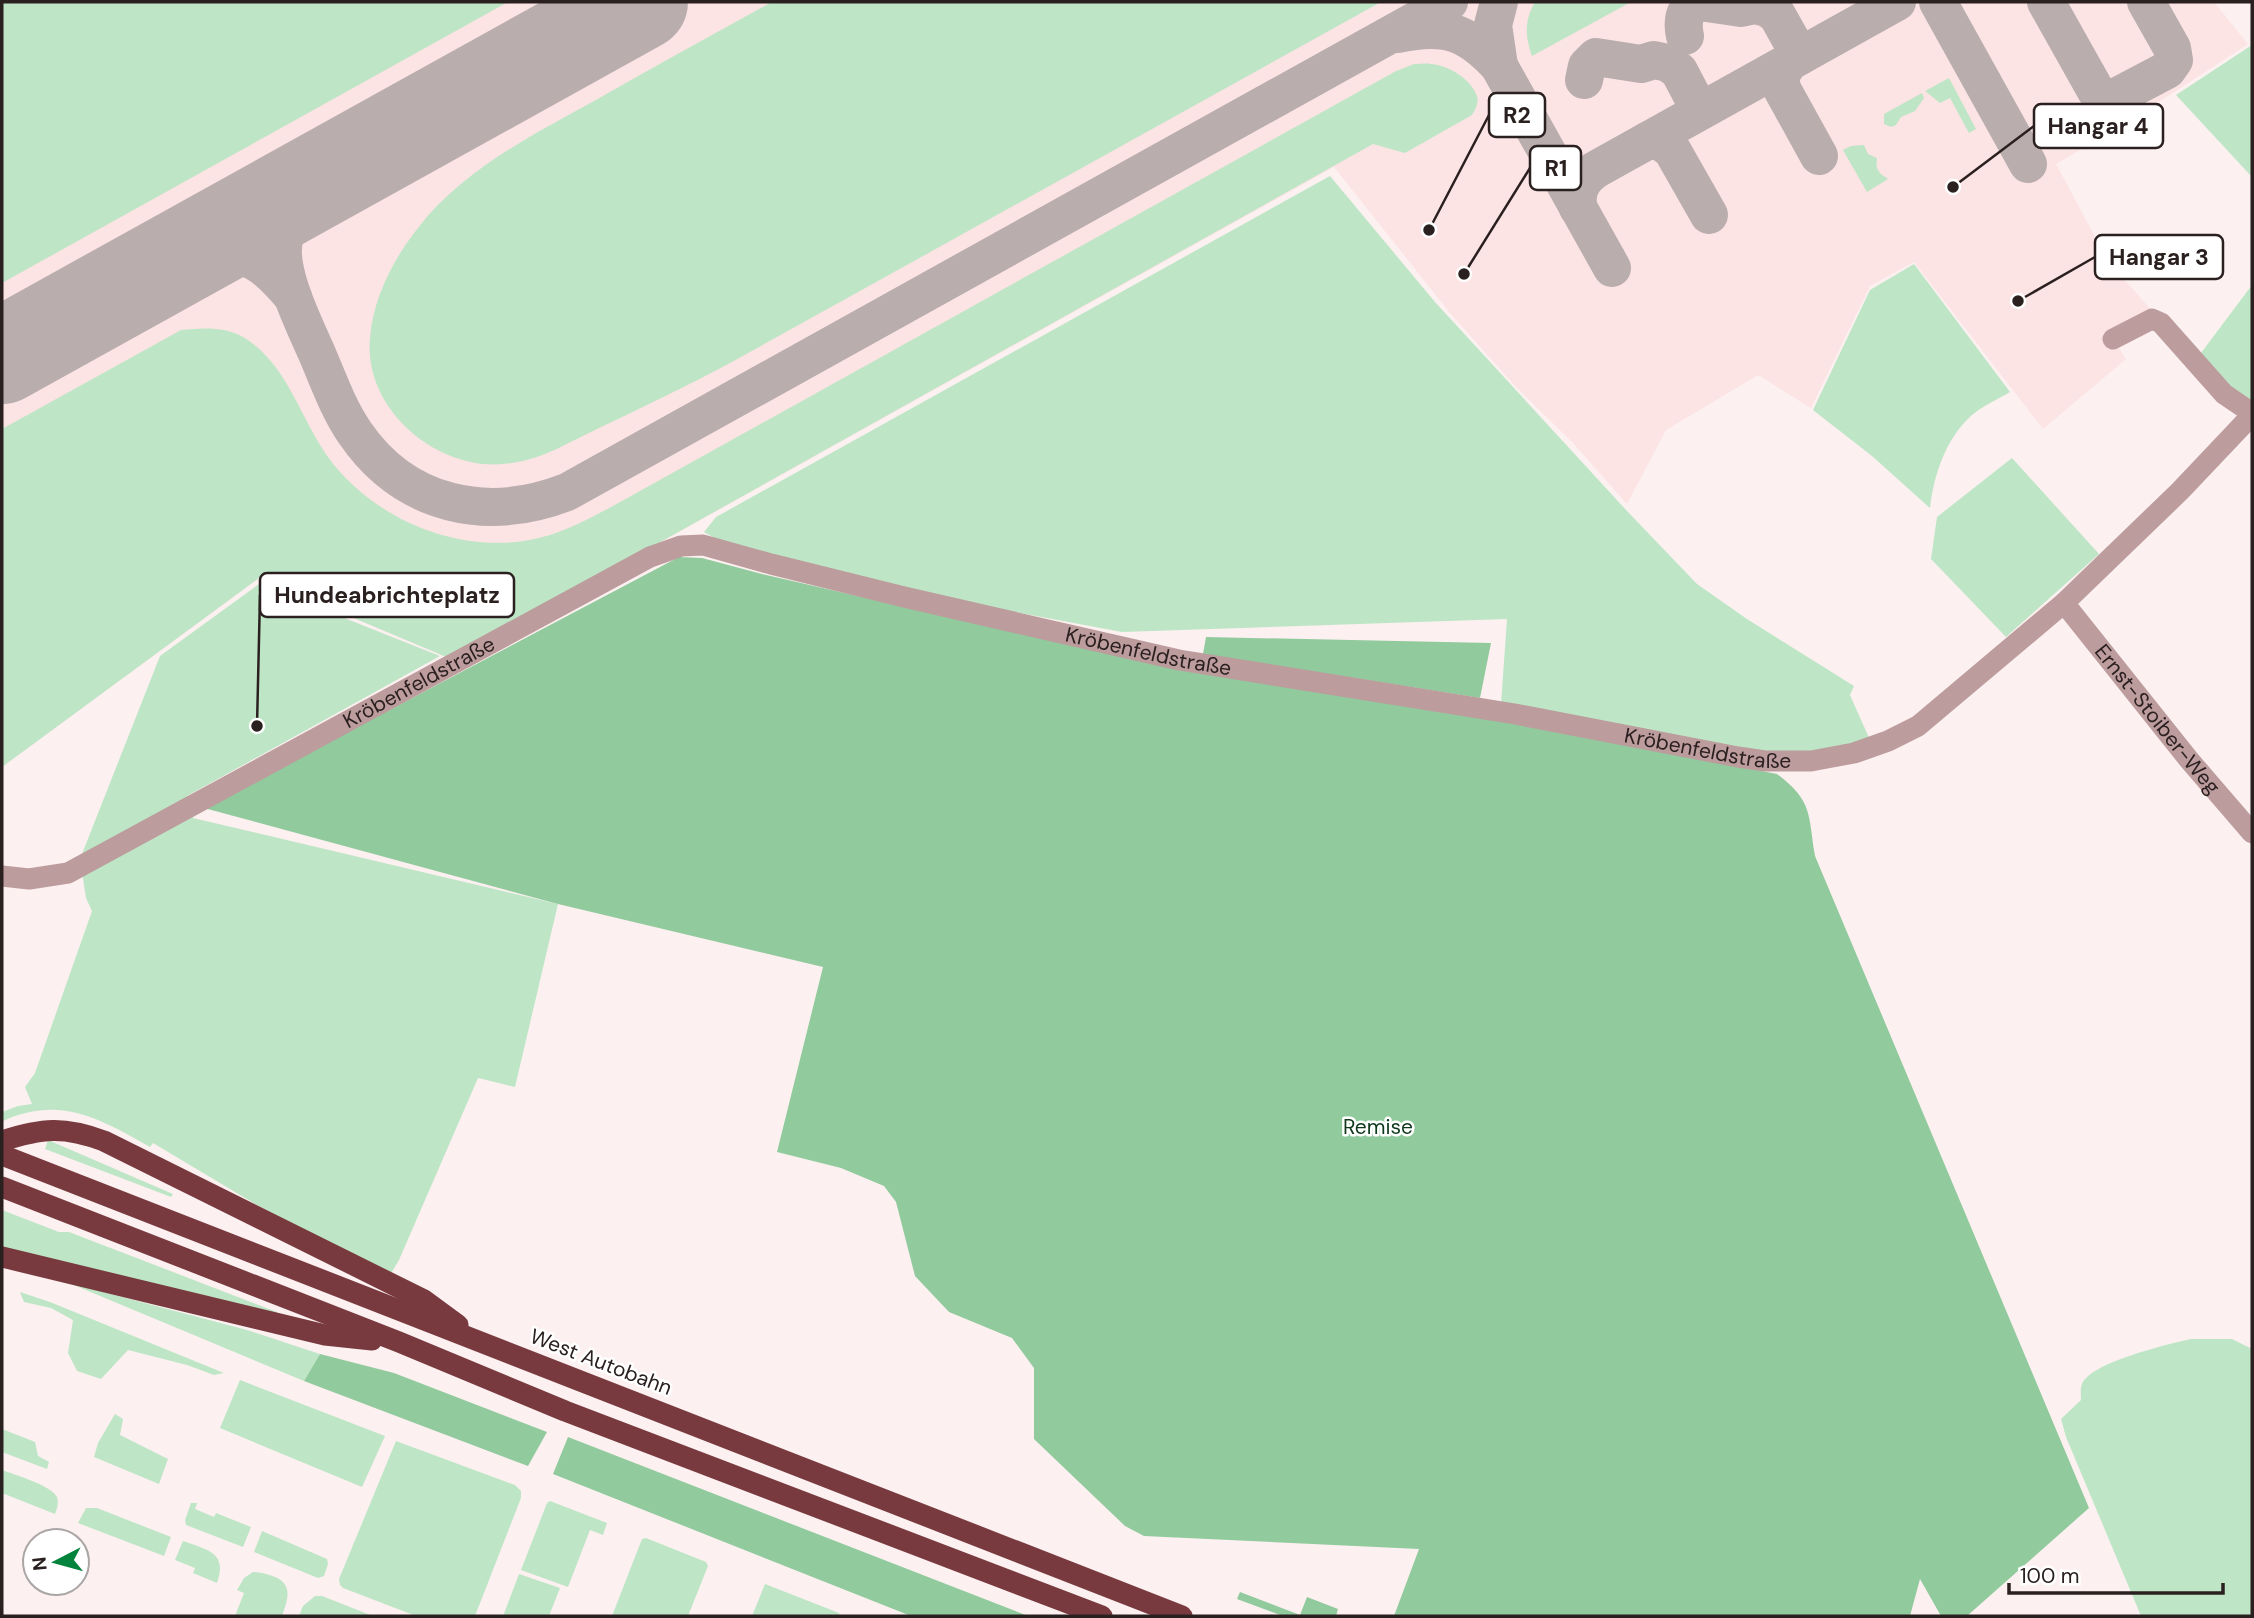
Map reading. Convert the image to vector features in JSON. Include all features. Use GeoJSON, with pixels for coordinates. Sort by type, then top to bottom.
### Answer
{"type":"FeatureCollection","features":[{"type":"Feature","properties":{"kind":"highway"},"geometry":{"type":"LineString","coordinates":[[2,1141],[47,1129],[83,1133],[104,1141],[424,1300],[476,1339]]}},
{"type":"Feature","properties":{"kind":"highway","name":"West Autobahn"},"geometry":{"type":"LineString","coordinates":[[2,1155],[1182,1616]]}},
{"type":"Feature","properties":{"kind":"highway"},"geometry":{"type":"LineString","coordinates":[[2,1187],[399,1342],[565,1411],[1101,1616]]}},
{"type":"Feature","properties":{"kind":"highway"},"geometry":{"type":"LineString","coordinates":[[2,1257],[325,1335],[399,1342]]}},
{"type":"Feature","properties":{"kind":"street","name":"Kröbenfeldstraße"},"geometry":{"type":"LineString","coordinates":[[2,876],[29,879],[68,873],[650,556],[681,546],[703,545],[904,597],[1179,660],[1515,714],[1765,761],[1830,759],[1888,741],[1918,726],[2064,603],[2180,491],[2252,414],[2224,394],[2161,323],[2152,319],[2113,339]]}},
{"type":"Feature","properties":{"kind":"street","name":"Ernst-Stoiber-Weg"},"geometry":{"type":"LineString","coordinates":[[2064,603],[2190,761],[2252,833]]}},
{"type":"Feature","properties":{"kind":"shaded area"},"geometry":{"type":"Polygon","coordinates":[[[2,2],[2214,2],[2248,44],[2136,117],[2056,164],[2108,261],[2151,310],[2108,331],[2126,359],[2043,429],[1914,262],[1870,286],[1811,408],[1758,375],[1666,430],[1627,504],[1450,313],[1334,167],[451,659],[259,578],[2,767],[2,2]]]}},
{"type":"Feature","properties":{"kind":"green space"},"geometry":{"type":"Polygon","coordinates":[[[2,2],[508,2],[2,283],[2,2]]]}},
{"type":"Feature","properties":{"kind":"green space"},"geometry":{"type":"Polygon","coordinates":[[[772,2],[1381,2],[732,362],[555,450],[523,461],[485,464],[459,459],[434,448],[412,432],[393,413],[379,390],[371,365],[370,338],[375,308],[386,279],[418,228],[457,187],[503,154],[772,2]]]}},
{"type":"Feature","properties":{"kind":"green space"},"geometry":{"type":"Polygon","coordinates":[[[1535,2],[1631,2],[1532,56],[1527,29],[1535,2]]]}},
{"type":"Feature","properties":{"kind":"green space"},"geometry":{"type":"Polygon","coordinates":[[[2252,45],[2252,177],[2176,95],[2252,45]]]}},
{"type":"Feature","properties":{"kind":"green space"},"geometry":{"type":"Polygon","coordinates":[[[1414,64],[1437,65],[1451,70],[1469,83],[1478,99],[1472,115],[1405,153],[1373,144],[451,659],[259,578],[2,767],[2,429],[181,330],[221,329],[236,333],[258,348],[282,376],[328,457],[348,480],[372,501],[427,530],[457,539],[488,543],[519,542],[574,526],[613,506],[1396,71],[1414,64]]]}},
{"type":"Feature","properties":{"kind":"green space"},"geometry":{"type":"Polygon","coordinates":[[[1949,78],[1976,129],[1969,133],[1950,98],[1940,103],[1925,91],[1949,78]]]}},
{"type":"Feature","properties":{"kind":"green space"},"geometry":{"type":"Polygon","coordinates":[[[1922,93],[1924,98],[1915,111],[1901,117],[1896,125],[1891,127],[1884,124],[1884,114],[1922,93]]]}},
{"type":"Feature","properties":{"kind":"green space"},"geometry":{"type":"Polygon","coordinates":[[[1864,145],[1868,154],[1877,158],[1878,171],[1888,179],[1867,192],[1843,150],[1864,145]]]}},
{"type":"Feature","properties":{"kind":"green space"},"geometry":{"type":"Polygon","coordinates":[[[1330,176],[1435,302],[1697,584],[1747,619],[1854,686],[1850,695],[1870,740],[1846,748],[1774,756],[1501,704],[1507,619],[1122,632],[939,598],[728,546],[704,532],[716,517],[1330,176]]]}},
{"type":"Feature","properties":{"kind":"green space"},"geometry":{"type":"Polygon","coordinates":[[[1914,264],[2010,392],[1972,415],[1955,434],[1938,470],[1930,508],[1872,456],[1813,410],[1870,290],[1914,264]]]}},
{"type":"Feature","properties":{"kind":"green space"},"geometry":{"type":"Polygon","coordinates":[[[2252,285],[2252,399],[2249,402],[2237,398],[2198,357],[2252,285]]]}},
{"type":"Feature","properties":{"kind":"green space"},"geometry":{"type":"Polygon","coordinates":[[[2012,458],[2099,554],[2006,637],[1931,559],[1937,517],[2012,458]]]}},
{"type":"Feature","properties":{"kind":"green space","name":"Remise"},"geometry":{"type":"Polygon","coordinates":[[[679,557],[702,558],[1179,670],[1514,723],[1777,774],[1797,792],[1807,809],[1815,856],[2089,1508],[1967,1616],[1941,1616],[1920,1579],[1910,1616],[1394,1616],[1419,1549],[1144,1536],[1125,1526],[1034,1439],[1034,1368],[1012,1338],[949,1312],[915,1276],[896,1202],[884,1186],[841,1168],[777,1152],[823,967],[558,904],[204,808],[679,557]]]}},
{"type":"Feature","properties":{"kind":"green space"},"geometry":{"type":"Polygon","coordinates":[[[259,584],[440,656],[187,796],[193,818],[558,904],[515,1087],[478,1078],[390,1275],[257,1205],[153,1143],[150,1147],[97,1120],[61,1110],[43,1110],[3,1121],[2,1112],[32,1104],[25,1087],[35,1073],[92,911],[86,898],[80,859],[160,656],[259,584]]]}},
{"type":"Feature","properties":{"kind":"green space"},"geometry":{"type":"Polygon","coordinates":[[[1206,637],[1491,643],[1480,698],[1203,654],[1206,637]]]}},
{"type":"Feature","properties":{"kind":"green space"},"geometry":{"type":"Polygon","coordinates":[[[48,1140],[173,1194],[171,1197],[45,1149],[48,1140]]]}},
{"type":"Feature","properties":{"kind":"green space"},"geometry":{"type":"Polygon","coordinates":[[[2,1210],[59,1232],[69,1232],[277,1314],[2,1248],[2,1210]]]}},
{"type":"Feature","properties":{"kind":"green space"},"geometry":{"type":"Polygon","coordinates":[[[69,1283],[247,1330],[320,1354],[304,1381],[69,1283]]]}},
{"type":"Feature","properties":{"kind":"green space"},"geometry":{"type":"Polygon","coordinates":[[[20,1292],[224,1373],[214,1375],[128,1350],[101,1379],[77,1371],[68,1353],[73,1320],[51,1308],[24,1302],[20,1292]]]}},
{"type":"Feature","properties":{"kind":"green space"},"geometry":{"type":"Polygon","coordinates":[[[2191,1339],[2232,1339],[2252,1349],[2252,1616],[2141,1616],[2066,1437],[2061,1419],[2081,1400],[2082,1384],[2088,1376],[2100,1368],[2132,1355],[2191,1339]]]}},
{"type":"Feature","properties":{"kind":"green space"},"geometry":{"type":"Polygon","coordinates":[[[320,1354],[394,1373],[547,1432],[528,1466],[304,1381],[320,1354]]]}},
{"type":"Feature","properties":{"kind":"green space"},"geometry":{"type":"Polygon","coordinates":[[[240,1380],[385,1436],[362,1487],[220,1428],[240,1380]]]}},
{"type":"Feature","properties":{"kind":"green space"},"geometry":{"type":"Polygon","coordinates":[[[115,1414],[123,1419],[120,1435],[168,1459],[159,1484],[94,1457],[98,1443],[115,1414]]]}},
{"type":"Feature","properties":{"kind":"green space"},"geometry":{"type":"Polygon","coordinates":[[[2,1429],[35,1442],[38,1456],[49,1462],[47,1469],[2,1452],[2,1429]]]}},
{"type":"Feature","properties":{"kind":"green space"},"geometry":{"type":"Polygon","coordinates":[[[568,1437],[1028,1616],[911,1616],[553,1474],[568,1437]]]}},
{"type":"Feature","properties":{"kind":"green space"},"geometry":{"type":"Polygon","coordinates":[[[396,1441],[515,1485],[521,1491],[521,1498],[475,1616],[416,1616],[340,1585],[339,1579],[396,1441]]]}},
{"type":"Feature","properties":{"kind":"green space"},"geometry":{"type":"Polygon","coordinates":[[[2,1470],[53,1493],[58,1501],[55,1514],[2,1493],[2,1470]]]}},
{"type":"Feature","properties":{"kind":"green space"},"geometry":{"type":"Polygon","coordinates":[[[550,1501],[607,1523],[603,1535],[590,1530],[568,1587],[521,1570],[550,1501]]]}},
{"type":"Feature","properties":{"kind":"green space"},"geometry":{"type":"Polygon","coordinates":[[[191,1503],[197,1503],[195,1509],[214,1517],[216,1513],[251,1527],[243,1547],[186,1525],[191,1503]]]}},
{"type":"Feature","properties":{"kind":"green space"},"geometry":{"type":"Polygon","coordinates":[[[86,1508],[97,1508],[171,1537],[164,1556],[78,1523],[86,1508]]]}},
{"type":"Feature","properties":{"kind":"green space"},"geometry":{"type":"Polygon","coordinates":[[[262,1531],[327,1559],[324,1576],[318,1578],[254,1552],[262,1531]]]}},
{"type":"Feature","properties":{"kind":"green space"},"geometry":{"type":"Polygon","coordinates":[[[646,1538],[706,1562],[708,1566],[688,1616],[612,1616],[642,1539],[646,1538]]]}},
{"type":"Feature","properties":{"kind":"green space"},"geometry":{"type":"Polygon","coordinates":[[[183,1541],[207,1550],[217,1558],[220,1573],[217,1583],[193,1573],[195,1568],[175,1560],[183,1541]]]}},
{"type":"Feature","properties":{"kind":"green space"},"geometry":{"type":"Polygon","coordinates":[[[253,1572],[275,1577],[285,1584],[288,1594],[282,1616],[235,1616],[244,1593],[237,1590],[244,1578],[253,1572]]]}},
{"type":"Feature","properties":{"kind":"green space"},"geometry":{"type":"Polygon","coordinates":[[[519,1574],[560,1588],[549,1616],[503,1616],[519,1574]]]}},
{"type":"Feature","properties":{"kind":"green space"},"geometry":{"type":"Polygon","coordinates":[[[765,1584],[839,1613],[840,1616],[752,1616],[765,1584]]]}},
{"type":"Feature","properties":{"kind":"green space"},"geometry":{"type":"Polygon","coordinates":[[[1240,1592],[1300,1615],[1307,1597],[1338,1609],[1336,1616],[1283,1616],[1237,1599],[1240,1592]]]}},
{"type":"Feature","properties":{"kind":"green space"},"geometry":{"type":"Polygon","coordinates":[[[315,1596],[322,1596],[373,1616],[299,1616],[303,1606],[315,1596]]]}},
{"type":"Feature","properties":{"kind":"taxiway"},"geometry":{"type":"LineString","coordinates":[[307,187],[284,240],[285,267],[300,315],[349,424],[375,458],[398,477],[423,492],[450,502],[507,506],[567,492],[1449,2]]}},
{"type":"Feature","properties":{"kind":"taxiway"},"geometry":{"type":"LineString","coordinates":[[1398,34],[1429,30],[1454,33],[1476,45],[1499,66],[1493,25],[1499,2]]}},
{"type":"Feature","properties":{"kind":"taxiway"},"geometry":{"type":"LineString","coordinates":[[1685,36],[1685,18],[1694,2]]}},
{"type":"Feature","properties":{"kind":"taxiway"},"geometry":{"type":"LineString","coordinates":[[1700,2],[1741,8],[1755,5],[1767,8],[1777,15],[1800,56]]}},
{"type":"Feature","properties":{"kind":"taxiway"},"geometry":{"type":"LineString","coordinates":[[1578,208],[1581,186],[1595,170],[1897,2]]}},
{"type":"Feature","properties":{"kind":"taxiway"},"geometry":{"type":"LineString","coordinates":[[1938,2],[2028,164]]}},
{"type":"Feature","properties":{"kind":"taxiway"},"geometry":{"type":"LineString","coordinates":[[2046,2],[2096,91],[2104,99],[2110,100],[2167,70],[2174,60],[2172,48],[2146,2]]}},
{"type":"Feature","properties":{"kind":"taxiway"},"geometry":{"type":"LineString","coordinates":[[1584,80],[1587,66],[1596,57],[1641,64],[1654,60],[1668,63],[1679,71],[1700,111]]}},
{"type":"Feature","properties":{"kind":"taxiway"},"geometry":{"type":"LineString","coordinates":[[1789,62],[1780,76],[1782,89],[1819,156]]}},
{"type":"Feature","properties":{"kind":"taxiway"},"geometry":{"type":"LineString","coordinates":[[1499,66],[1612,268]]}},
{"type":"Feature","properties":{"kind":"taxiway"},"geometry":{"type":"LineString","coordinates":[[1647,141],[1660,141],[1672,150],[1709,215]]}},
{"type":"Feature","properties":{"kind":"taxiway"},"geometry":{"type":"LineString","coordinates":[[184,255],[220,254],[246,258],[268,271],[293,297]]}},
{"type":"Feature","properties":{"kind":"runway"},"geometry":{"type":"LineString","coordinates":[[2,356],[640,2]]}},
{"type":"Feature","properties":{"kind":"place","name":"Hangar 4"},"geometry":{"type":"Point","coordinates":[1953,187]}},
{"type":"Feature","properties":{"kind":"place","name":"R2"},"geometry":{"type":"Point","coordinates":[1429,230]}},
{"type":"Feature","properties":{"kind":"place","name":"R1"},"geometry":{"type":"Point","coordinates":[1464,274]}},
{"type":"Feature","properties":{"kind":"place","name":"Hangar 3"},"geometry":{"type":"Point","coordinates":[2018,301]}},
{"type":"Feature","properties":{"kind":"place","name":"Hundeabrichteplatz"},"geometry":{"type":"Point","coordinates":[257,726]}}]}
